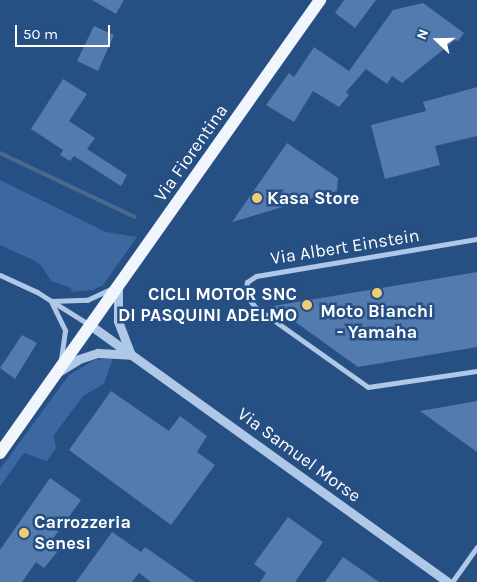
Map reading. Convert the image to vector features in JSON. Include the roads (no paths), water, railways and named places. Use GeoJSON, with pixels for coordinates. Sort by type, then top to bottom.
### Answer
{"type":"FeatureCollection","features":[{"type":"Feature","properties":{"kind":"main road","name":"Via Fiorentina"},"geometry":{"type":"LineString","coordinates":[[0,453],[320,0]]}},
{"type":"Feature","properties":{"kind":"street","name":"Via Albert Einstein"},"geometry":{"type":"LineString","coordinates":[[477,239],[256,276],[247,282],[246,294],[255,307],[368,387],[477,371]]}},
{"type":"Feature","properties":{"kind":"street"},"geometry":{"type":"LineString","coordinates":[[0,275],[51,301],[90,325]]}},
{"type":"Feature","properties":{"kind":"street"},"geometry":{"type":"LineString","coordinates":[[51,301],[87,300],[118,286],[118,321],[131,355],[98,353],[79,359],[56,374]]}},
{"type":"Feature","properties":{"kind":"street"},"geometry":{"type":"LineString","coordinates":[[51,301],[65,330],[65,347],[56,374]]}},
{"type":"Feature","properties":{"kind":"street","name":"Via Samuel Morse"},"geometry":{"type":"LineString","coordinates":[[90,325],[447,582]]}},
{"type":"Feature","properties":{"kind":"street"},"geometry":{"type":"LineString","coordinates":[[452,582],[477,547]]}},
{"type":"Feature","properties":{"kind":"waterway"},"geometry":{"type":"LineString","coordinates":[[0,153],[135,217]]}},
{"type":"Feature","properties":{"kind":"place","name":"Kasa Store"},"geometry":{"type":"Point","coordinates":[257,198]}},
{"type":"Feature","properties":{"kind":"place","name":"Moto Bianchi - Yamaha"},"geometry":{"type":"Point","coordinates":[377,293]}},
{"type":"Feature","properties":{"kind":"place","name":"CICLI MOTOR SNC DI PASQUINI ADELMO"},"geometry":{"type":"Point","coordinates":[307,305]}},
{"type":"Feature","properties":{"kind":"place","name":"Carrozzeria Senesi"},"geometry":{"type":"Point","coordinates":[24,533]}}]}
